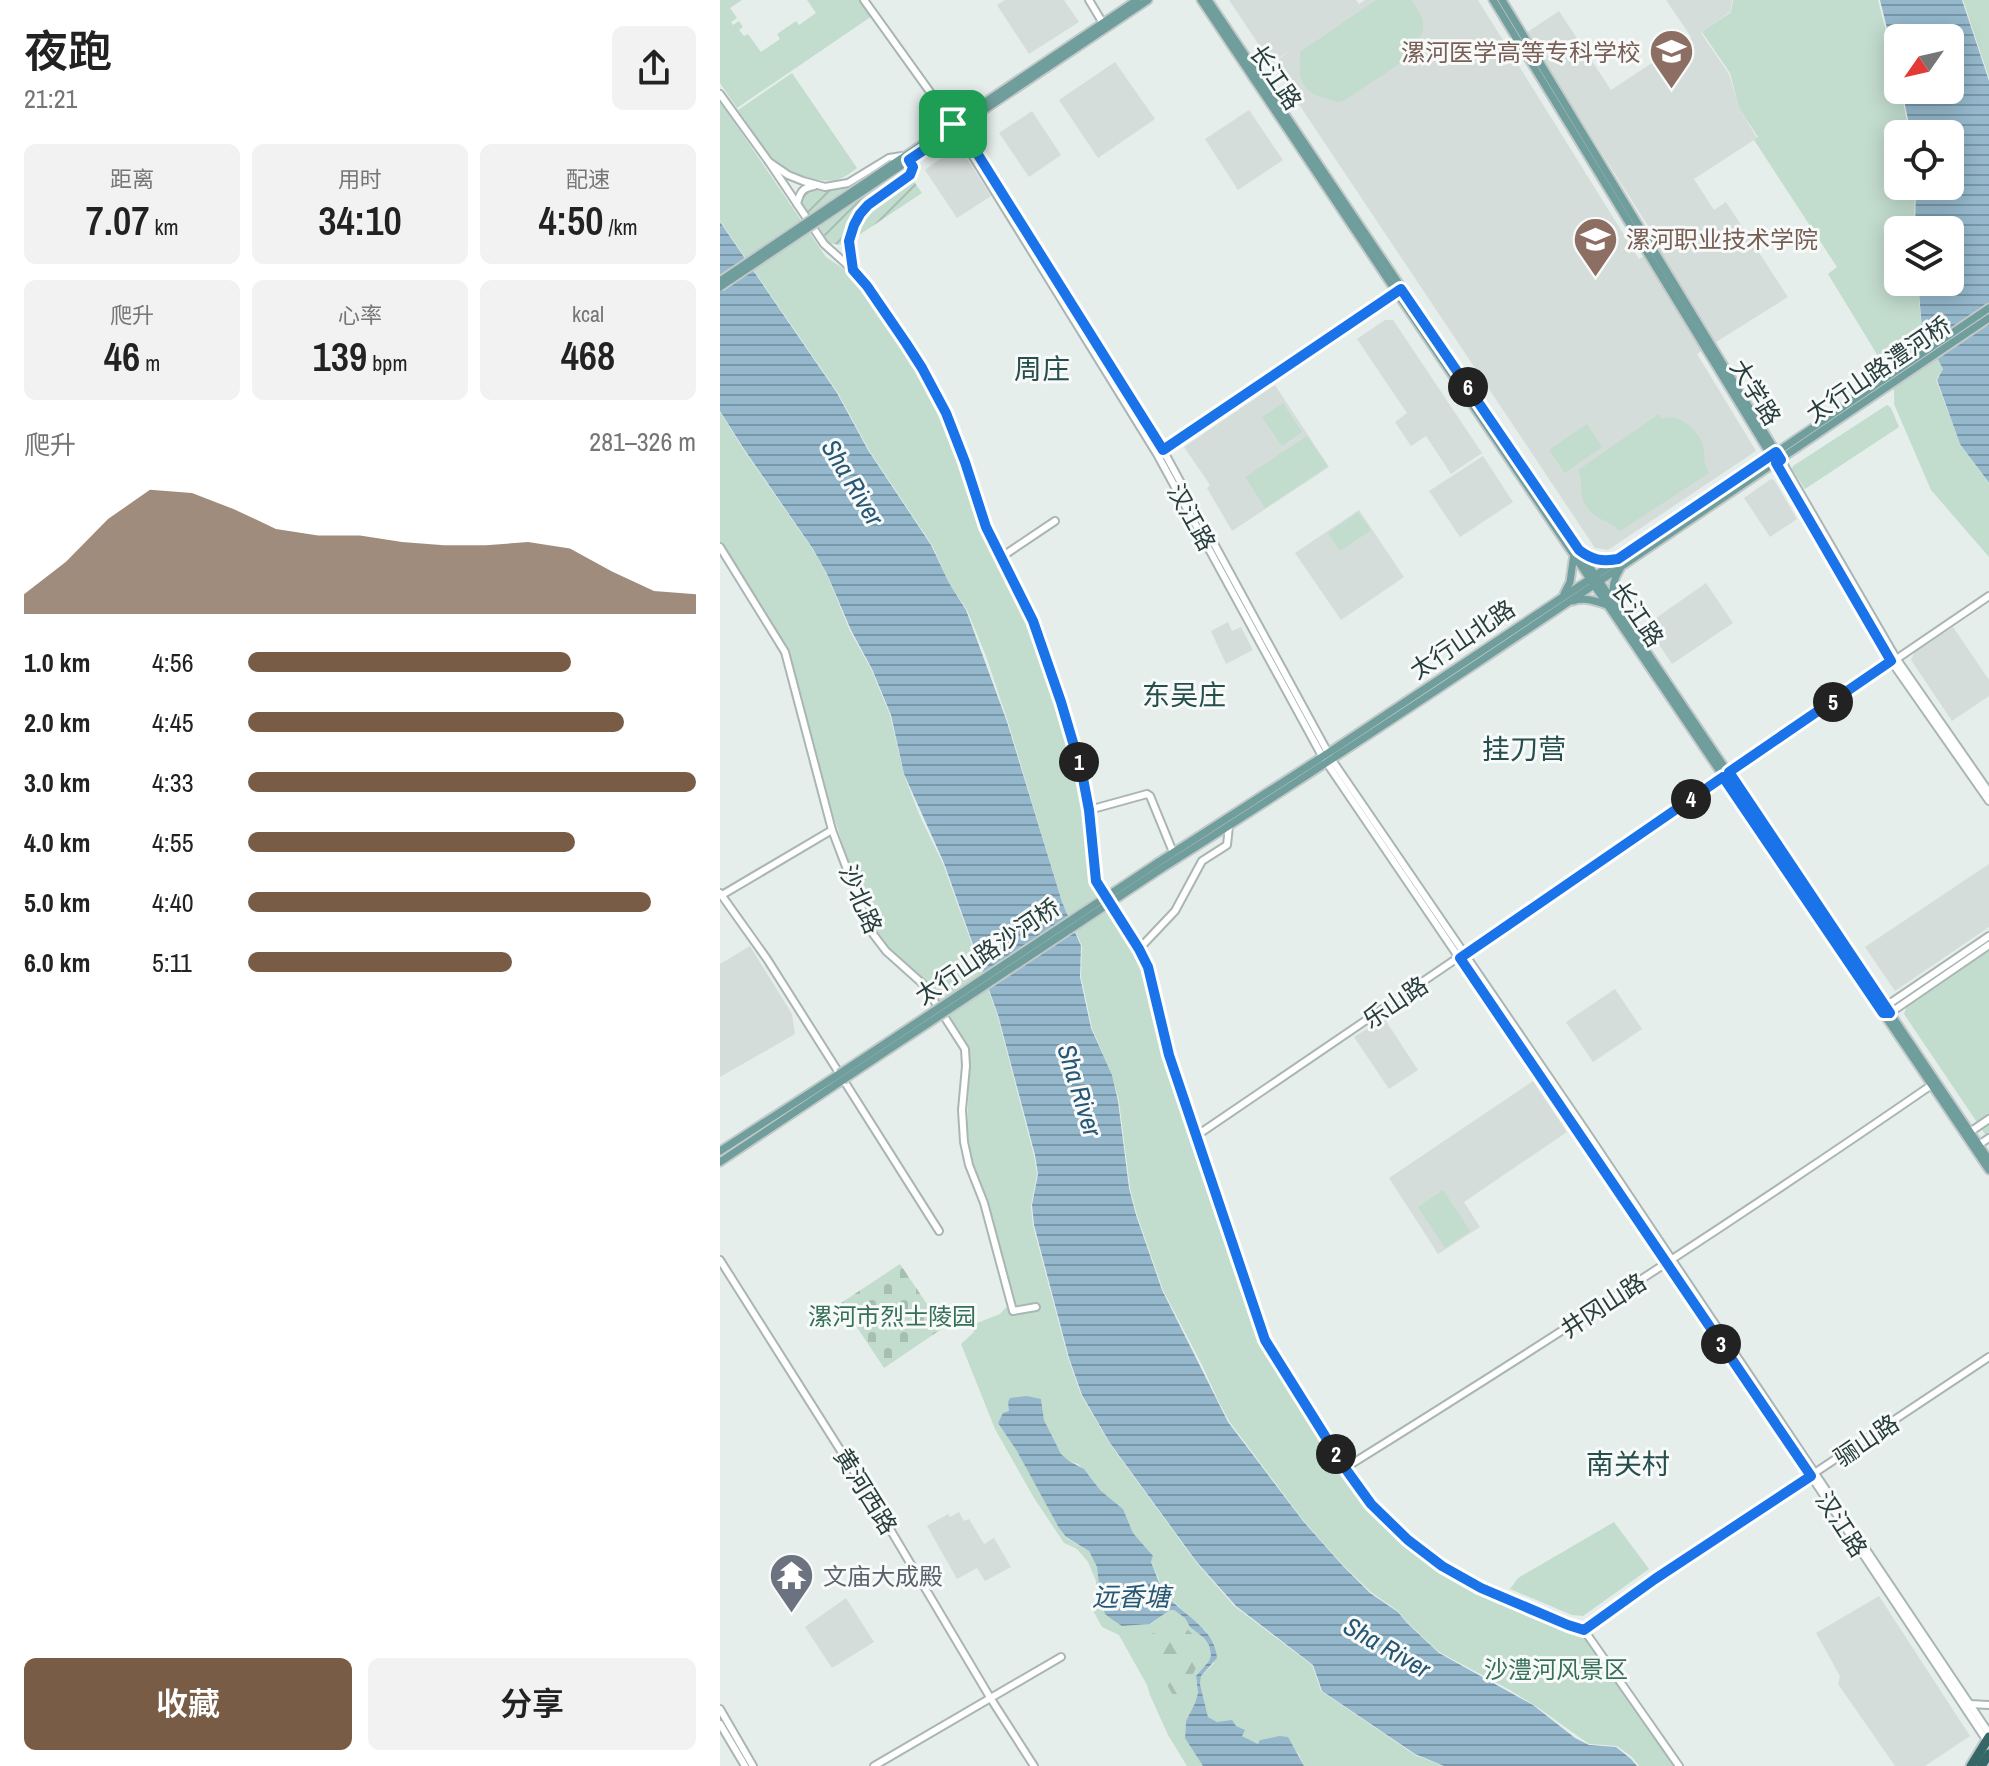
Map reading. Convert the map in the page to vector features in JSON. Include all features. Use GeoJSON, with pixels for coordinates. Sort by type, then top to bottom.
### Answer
{"type":"FeatureCollection","features":[{"type":"Feature","properties":{"kind":"highway"},"geometry":{"type":"LineString","coordinates":[[1971,1766],[1988,1739]]}},
{"type":"Feature","properties":{"kind":"highway"},"geometry":{"type":"LineString","coordinates":[[1981,1766],[1989,1754]]}},
{"type":"Feature","properties":{"kind":"main road"},"geometry":{"type":"LineString","coordinates":[[720,281],[956,126],[1137,0]]}},
{"type":"Feature","properties":{"kind":"main road"},"geometry":{"type":"LineString","coordinates":[[1105,25],[1148,0]]}},
{"type":"Feature","properties":{"kind":"main road","name":"大学路"},"geometry":{"type":"LineString","coordinates":[[1493,0],[1776,458]]}},
{"type":"Feature","properties":{"kind":"main road","name":"大学路"},"geometry":{"type":"LineString","coordinates":[[1502,0],[1776,458]]}},
{"type":"Feature","properties":{"kind":"main road","name":"长江路"},"geometry":{"type":"LineString","coordinates":[[1202,1],[1976,1146],[1989,1160]]}},
{"type":"Feature","properties":{"kind":"main road"},"geometry":{"type":"LineString","coordinates":[[720,287],[895,166]]}},
{"type":"Feature","properties":{"kind":"main road","name":"太行山路澧河桥"},"geometry":{"type":"LineString","coordinates":[[1788,450],[1989,308]]}},
{"type":"Feature","properties":{"kind":"main road","name":"太行山路澧河桥"},"geometry":{"type":"LineString","coordinates":[[1788,450],[1989,318]]}},
{"type":"Feature","properties":{"kind":"main road","name":"太行山北路"},"geometry":{"type":"LineString","coordinates":[[1159,866],[1229,826],[1788,450]]}},
{"type":"Feature","properties":{"kind":"main road"},"geometry":{"type":"LineString","coordinates":[[1576,552],[1603,562],[1620,562],[1610,603],[1565,600],[1576,552]]}},
{"type":"Feature","properties":{"kind":"main road","name":"太行山北路"},"geometry":{"type":"LineString","coordinates":[[1159,866],[1173,852],[1327,758]]}},
{"type":"Feature","properties":{"kind":"main road","name":"太行山路沙河桥"},"geometry":{"type":"LineString","coordinates":[[841,1077],[1159,866]]}},
{"type":"Feature","properties":{"kind":"main road"},"geometry":{"type":"LineString","coordinates":[[720,1151],[841,1077]]}},
{"type":"Feature","properties":{"kind":"main road"},"geometry":{"type":"LineString","coordinates":[[720,1162],[841,1077]]}},
{"type":"Feature","properties":{"kind":"main road","name":"长江路"},"geometry":{"type":"LineString","coordinates":[[1934,1084],[1970,1132],[1989,1170]]}},
{"type":"Feature","properties":{"kind":"street","name":"汉江路"},"geometry":{"type":"LineString","coordinates":[[864,0],[956,126],[1160,452],[1327,758],[1969,1704],[1988,1739]]}},
{"type":"Feature","properties":{"kind":"street"},"geometry":{"type":"LineString","coordinates":[[1089,0],[1105,25]]}},
{"type":"Feature","properties":{"kind":"street"},"geometry":{"type":"LineString","coordinates":[[720,94],[831,252],[867,286],[914,355],[946,413],[986,527],[1027,607],[1047,660],[1082,773],[1096,881],[1148,967],[1163,1035],[1265,1340],[1371,1504],[1408,1540],[1442,1566],[1481,1588],[1584,1630],[1679,1766]]}},
{"type":"Feature","properties":{"kind":"street"},"geometry":{"type":"LineString","coordinates":[[769,162],[788,175],[816,185],[834,187],[848,183],[889,158],[908,158],[913,167],[910,175],[868,205],[854,225],[849,241],[853,270]]}},
{"type":"Feature","properties":{"kind":"street"},"geometry":{"type":"LineString","coordinates":[[797,204],[802,190],[816,185]]}},
{"type":"Feature","properties":{"kind":"street"},"geometry":{"type":"LineString","coordinates":[[831,252],[839,250],[849,241]]}},
{"type":"Feature","properties":{"kind":"street"},"geometry":{"type":"LineString","coordinates":[[1160,452],[1399,291]]}},
{"type":"Feature","properties":{"kind":"street","name":"大学路"},"geometry":{"type":"LineString","coordinates":[[1776,458],[1894,660],[1989,801]]}},
{"type":"Feature","properties":{"kind":"street"},"geometry":{"type":"LineString","coordinates":[[1000,558],[1055,521]]}},
{"type":"Feature","properties":{"kind":"street","name":"沙北路"},"geometry":{"type":"LineString","coordinates":[[720,547],[785,652],[832,830],[870,930],[886,951],[924,985],[965,1049],[962,1110],[969,1165],[984,1203],[1013,1311],[1036,1307]]}},
{"type":"Feature","properties":{"kind":"street","name":"乐山路"},"geometry":{"type":"LineString","coordinates":[[1196,1136],[1989,596]]}},
{"type":"Feature","properties":{"kind":"street","name":"大学路"},"geometry":{"type":"LineString","coordinates":[[1894,660],[1989,792]]}},
{"type":"Feature","properties":{"kind":"street"},"geometry":{"type":"LineString","coordinates":[[1089,810],[1147,794],[1173,852]]}},
{"type":"Feature","properties":{"kind":"street"},"geometry":{"type":"LineString","coordinates":[[1139,949],[1175,911],[1202,861],[1227,845],[1229,826]]}},
{"type":"Feature","properties":{"kind":"street"},"geometry":{"type":"LineString","coordinates":[[832,830],[721,895],[767,959],[939,1231]]}},
{"type":"Feature","properties":{"kind":"street"},"geometry":{"type":"LineString","coordinates":[[1886,1011],[1989,936]]}},
{"type":"Feature","properties":{"kind":"street"},"geometry":{"type":"LineString","coordinates":[[1886,1011],[1989,945]]}},
{"type":"Feature","properties":{"kind":"street","name":"井冈山路"},"geometry":{"type":"LineString","coordinates":[[1345,1468],[1508,1367],[1934,1084]]}},
{"type":"Feature","properties":{"kind":"street"},"geometry":{"type":"LineString","coordinates":[[1970,1132],[1989,1119]]}},
{"type":"Feature","properties":{"kind":"street"},"geometry":{"type":"LineString","coordinates":[[1976,1146],[1989,1138]]}},
{"type":"Feature","properties":{"kind":"street","name":"黄河西路"},"geometry":{"type":"LineString","coordinates":[[720,1260],[884,1519],[1034,1766]]}},
{"type":"Feature","properties":{"kind":"street","name":"骊山路"},"geometry":{"type":"LineString","coordinates":[[1584,1630],[1655,1579],[1989,1357]]}},
{"type":"Feature","properties":{"kind":"street","name":"汉江路"},"geometry":{"type":"LineString","coordinates":[[1813,1474],[1988,1739]]}},
{"type":"Feature","properties":{"kind":"street"},"geometry":{"type":"LineString","coordinates":[[874,1766],[1061,1657]]}},
{"type":"Feature","properties":{"kind":"street"},"geometry":{"type":"LineString","coordinates":[[1969,1704],[1989,1705]]}},
{"type":"Feature","properties":{"kind":"street"},"geometry":{"type":"LineString","coordinates":[[720,1709],[753,1766]]}},
{"type":"Feature","properties":{"kind":"street"},"geometry":{"type":"LineString","coordinates":[[720,1724],[745,1766]]}},
{"type":"Feature","properties":{"kind":"shaded area"},"geometry":{"type":"Polygon","coordinates":[[[1005,0],[1064,0],[1079,22],[1029,54],[997,5],[1005,0]]]}},
{"type":"Feature","properties":{"kind":"shaded area","name":"漯河职业技术学院"},"geometry":{"type":"Polygon","coordinates":[[[1229,0],[1356,0],[1359,4],[1365,0],[1478,0],[1639,259],[1660,245],[1526,33],[1559,11],[1611,90],[1691,37],[1666,0],[1732,0],[1731,11],[1701,33],[1729,74],[1739,108],[1757,138],[1694,179],[1714,210],[1726,202],[1788,297],[1697,354],[1756,451],[1608,550],[1595,548],[1272,64],[1291,50],[1271,63],[1229,0]]]}},
{"type":"Feature","properties":{"kind":"shaded area"},"geometry":{"type":"Polygon","coordinates":[[[1115,62],[1155,119],[1098,158],[1059,100],[1115,62]]]}},
{"type":"Feature","properties":{"kind":"shaded area"},"geometry":{"type":"Polygon","coordinates":[[[1249,110],[1283,160],[1238,190],[1205,139],[1249,110]]]}},
{"type":"Feature","properties":{"kind":"shaded area"},"geometry":{"type":"Polygon","coordinates":[[[1032,111],[1061,155],[1029,177],[999,133],[1032,111]]]}},
{"type":"Feature","properties":{"kind":"shaded area"},"geometry":{"type":"Polygon","coordinates":[[[954,149],[962,151],[991,196],[957,218],[925,170],[954,149]]]}},
{"type":"Feature","properties":{"kind":"shaded area"},"geometry":{"type":"Polygon","coordinates":[[[1385,320],[1393,320],[1482,453],[1451,474],[1426,436],[1411,446],[1395,422],[1407,413],[1357,339],[1385,320]]]}},
{"type":"Feature","properties":{"kind":"shaded area"},"geometry":{"type":"Polygon","coordinates":[[[1275,385],[1329,467],[1232,531],[1207,488],[1210,485],[1184,447],[1275,385]]]}},
{"type":"Feature","properties":{"kind":"shaded area"},"geometry":{"type":"Polygon","coordinates":[[[1483,456],[1513,502],[1460,537],[1429,491],[1483,456]]]}},
{"type":"Feature","properties":{"kind":"shaded area"},"geometry":{"type":"Polygon","coordinates":[[[1771,479],[1797,519],[1770,537],[1744,498],[1771,479]]]}},
{"type":"Feature","properties":{"kind":"shaded area"},"geometry":{"type":"Polygon","coordinates":[[[1359,510],[1404,577],[1341,620],[1295,553],[1359,510]]]}},
{"type":"Feature","properties":{"kind":"shaded area"},"geometry":{"type":"Polygon","coordinates":[[[1706,583],[1733,623],[1672,664],[1646,625],[1706,583]]]}},
{"type":"Feature","properties":{"kind":"shaded area"},"geometry":{"type":"Polygon","coordinates":[[[1228,622],[1232,631],[1241,627],[1253,650],[1226,664],[1211,631],[1228,622]]]}},
{"type":"Feature","properties":{"kind":"shaded area"},"geometry":{"type":"Polygon","coordinates":[[[1953,627],[1989,680],[1989,696],[1952,721],[1911,660],[1915,651],[1953,627]]]}},
{"type":"Feature","properties":{"kind":"shaded area"},"geometry":{"type":"Polygon","coordinates":[[[1989,864],[1989,927],[1895,991],[1865,947],[1989,864]]]}},
{"type":"Feature","properties":{"kind":"shaded area"},"geometry":{"type":"Polygon","coordinates":[[[750,946],[792,1014],[795,1034],[720,1077],[720,964],[750,946]]]}},
{"type":"Feature","properties":{"kind":"shaded area"},"geometry":{"type":"Polygon","coordinates":[[[1615,989],[1642,1029],[1593,1062],[1566,1022],[1615,989]]]}},
{"type":"Feature","properties":{"kind":"shaded area"},"geometry":{"type":"Polygon","coordinates":[[[1384,1018],[1418,1070],[1389,1089],[1354,1037],[1384,1018]]]}},
{"type":"Feature","properties":{"kind":"shaded area"},"geometry":{"type":"Polygon","coordinates":[[[1533,1081],[1567,1132],[1464,1202],[1480,1227],[1438,1254],[1389,1178],[1533,1081]]]}},
{"type":"Feature","properties":{"kind":"shaded area"},"geometry":{"type":"Polygon","coordinates":[[[959,1512],[964,1521],[969,1519],[984,1544],[994,1538],[1011,1567],[985,1581],[977,1568],[957,1579],[927,1526],[948,1514],[950,1517],[959,1512]]]}},
{"type":"Feature","properties":{"kind":"shaded area"},"geometry":{"type":"Polygon","coordinates":[[[1879,1596],[1970,1736],[1925,1766],[1895,1766],[1838,1684],[1840,1676],[1816,1633],[1879,1596]]]}},
{"type":"Feature","properties":{"kind":"shaded area"},"geometry":{"type":"Polygon","coordinates":[[[846,1598],[874,1642],[832,1668],[805,1627],[846,1598]]]}},
{"type":"Feature","properties":{"kind":"green space"},"geometry":{"type":"Polygon","coordinates":[[[720,0],[742,0],[730,8],[737,18],[731,22],[733,25],[739,21],[743,27],[739,30],[744,36],[748,34],[761,52],[780,39],[777,34],[796,21],[799,25],[816,13],[807,0],[860,0],[872,16],[737,108],[720,83],[720,0]]]}},
{"type":"Feature","properties":{"kind":"green space"},"geometry":{"type":"Polygon","coordinates":[[[1376,0],[1411,0],[1423,24],[1421,35],[1413,47],[1416,53],[1343,101],[1337,102],[1309,91],[1300,74],[1300,52],[1376,0]]]}},
{"type":"Feature","properties":{"kind":"green space"},"geometry":{"type":"Polygon","coordinates":[[[1733,0],[1878,0],[1884,24],[1884,104],[1904,104],[1906,120],[1884,120],[1884,200],[1915,200],[1914,216],[1884,216],[1884,296],[1919,296],[1922,328],[1933,329],[1930,344],[1943,369],[1936,380],[1960,444],[1989,484],[1989,557],[1931,490],[1894,404],[1891,375],[1828,274],[1837,267],[1754,140],[1758,137],[1739,108],[1730,73],[1702,32],[1731,12],[1733,0]]]}},
{"type":"Feature","properties":{"kind":"green space"},"geometry":{"type":"Polygon","coordinates":[[[1963,0],[1989,0],[1989,78],[1963,0]]]}},
{"type":"Feature","properties":{"kind":"green space"},"geometry":{"type":"Polygon","coordinates":[[[792,73],[857,168],[844,177],[828,181],[812,178],[781,165],[765,149],[738,110],[792,73]]]}},
{"type":"Feature","properties":{"kind":"green space","name":"沙澧河风景区"},"geometry":{"type":"Polygon","coordinates":[[[720,101],[826,257],[850,273],[918,367],[959,451],[991,551],[1025,611],[1079,779],[1088,875],[1137,956],[1147,982],[1167,1067],[1263,1344],[1352,1488],[1373,1515],[1401,1541],[1480,1593],[1581,1634],[1674,1766],[1639,1766],[1617,1746],[1589,1744],[1510,1690],[1439,1652],[1398,1611],[1371,1592],[1342,1564],[1303,1520],[1229,1421],[1163,1290],[1137,1215],[1130,1188],[1119,1101],[1112,1075],[1092,1028],[1081,977],[1082,946],[1062,902],[986,656],[967,610],[949,583],[932,545],[869,450],[838,393],[720,221],[720,101]]]}},
{"type":"Feature","properties":{"kind":"green space"},"geometry":{"type":"Polygon","coordinates":[[[888,161],[891,163],[810,215],[802,203],[802,194],[812,190],[847,187],[888,161]]]}},
{"type":"Feature","properties":{"kind":"green space"},"geometry":{"type":"Polygon","coordinates":[[[897,173],[901,174],[900,177],[862,204],[843,243],[829,243],[819,227],[897,173]]]}},
{"type":"Feature","properties":{"kind":"green space"},"geometry":{"type":"Polygon","coordinates":[[[913,180],[922,193],[856,237],[870,211],[913,180]]]}},
{"type":"Feature","properties":{"kind":"green space"},"geometry":{"type":"Polygon","coordinates":[[[1283,403],[1302,432],[1282,446],[1262,417],[1283,403]]]}},
{"type":"Feature","properties":{"kind":"green space"},"geometry":{"type":"Polygon","coordinates":[[[1887,405],[1899,427],[1805,489],[1793,466],[1887,405]]]}},
{"type":"Feature","properties":{"kind":"green space"},"geometry":{"type":"Polygon","coordinates":[[[720,412],[813,550],[890,715],[904,775],[943,864],[997,1014],[1034,1156],[1037,1174],[1031,1206],[1033,1226],[1081,1395],[1110,1444],[1195,1561],[1234,1606],[1312,1665],[1321,1691],[1415,1755],[1443,1766],[1304,1766],[1298,1753],[1279,1736],[1260,1740],[1258,1744],[1224,1721],[1217,1723],[1208,1717],[1200,1684],[1201,1676],[1214,1663],[1206,1631],[1165,1594],[1151,1561],[1153,1556],[1133,1533],[1123,1509],[1101,1491],[1078,1464],[1061,1454],[1044,1420],[1041,1399],[1008,1402],[1010,1411],[998,1423],[1017,1450],[1066,1538],[1089,1551],[1097,1567],[1100,1596],[1122,1626],[1151,1624],[1174,1610],[1209,1645],[1209,1661],[1196,1676],[1198,1693],[1186,1721],[1185,1737],[1203,1766],[1187,1766],[1168,1735],[1147,1685],[1119,1635],[1102,1627],[1090,1605],[1096,1601],[1096,1581],[1088,1562],[1077,1549],[1064,1543],[995,1429],[961,1344],[974,1332],[972,1325],[1000,1314],[1012,1301],[990,1214],[972,1164],[967,1126],[970,1060],[967,1046],[943,1009],[910,967],[888,946],[865,912],[815,760],[790,655],[773,623],[720,544],[720,412]]]}},
{"type":"Feature","properties":{"kind":"green space"},"geometry":{"type":"Polygon","coordinates":[[[1659,414],[1662,419],[1682,420],[1694,430],[1702,443],[1709,473],[1620,531],[1588,508],[1578,470],[1659,414]]]}},
{"type":"Feature","properties":{"kind":"green space"},"geometry":{"type":"Polygon","coordinates":[[[1587,424],[1602,447],[1565,473],[1549,450],[1587,424]]]}},
{"type":"Feature","properties":{"kind":"green space"},"geometry":{"type":"Polygon","coordinates":[[[1307,436],[1328,466],[1265,508],[1245,477],[1307,436]]]}},
{"type":"Feature","properties":{"kind":"green space"},"geometry":{"type":"Polygon","coordinates":[[[1358,512],[1371,530],[1340,551],[1328,533],[1358,512]]]}},
{"type":"Feature","properties":{"kind":"green space"},"geometry":{"type":"Polygon","coordinates":[[[1989,948],[1989,1140],[1904,1014],[1907,1005],[1989,948]]]}},
{"type":"Feature","properties":{"kind":"green space"},"geometry":{"type":"Polygon","coordinates":[[[1443,1190],[1470,1231],[1445,1248],[1418,1207],[1443,1190]]]}},
{"type":"Feature","properties":{"kind":"green space","name":"漯河市烈士陵园"},"geometry":{"type":"Polygon","coordinates":[[[900,1264],[943,1328],[884,1368],[841,1303],[900,1264]]]}},
{"type":"Feature","properties":{"kind":"green space"},"geometry":{"type":"Polygon","coordinates":[[[1614,1522],[1649,1569],[1583,1616],[1572,1615],[1510,1589],[1518,1578],[1614,1522]]]}},
{"type":"Feature","properties":{"kind":"green space"},"geometry":{"type":"Polygon","coordinates":[[[1176,1619],[1196,1637],[1204,1652],[1192,1676],[1193,1685],[1189,1693],[1176,1701],[1141,1637],[1161,1631],[1176,1619]]]}},
{"type":"Feature","properties":{"kind":"water"},"geometry":{"type":"Polygon","coordinates":[[[1880,0],[1962,0],[1989,81],[1989,483],[1960,444],[1937,380],[1943,369],[1930,344],[1933,329],[1922,328],[1919,296],[1964,296],[1964,216],[1915,216],[1916,200],[1964,200],[1964,120],[1908,120],[1905,104],[1964,104],[1964,24],[1886,24],[1880,0]]]}},
{"type":"Feature","properties":{"kind":"water","name":"Sha River"},"geometry":{"type":"Polygon","coordinates":[[[720,222],[837,393],[868,450],[931,545],[966,610],[1007,722],[1062,902],[1081,946],[1080,977],[1091,1028],[1112,1075],[1136,1215],[1162,1290],[1228,1422],[1303,1521],[1342,1565],[1370,1593],[1398,1612],[1439,1653],[1533,1705],[1575,1738],[1589,1745],[1616,1747],[1637,1766],[1444,1766],[1415,1754],[1322,1691],[1313,1665],[1236,1606],[1196,1561],[1110,1443],[1082,1395],[1069,1358],[1034,1225],[1032,1205],[1038,1174],[1035,1155],[998,1015],[944,863],[904,774],[891,715],[813,549],[720,411],[720,222]]]}},
{"type":"Feature","properties":{"kind":"water","name":"远香塘"},"geometry":{"type":"Polygon","coordinates":[[[1027,1396],[1041,1399],[1044,1420],[1061,1454],[1084,1469],[1101,1491],[1123,1509],[1133,1533],[1153,1556],[1151,1562],[1164,1592],[1211,1639],[1217,1658],[1201,1676],[1200,1684],[1208,1717],[1217,1722],[1232,1720],[1245,1730],[1242,1736],[1258,1744],[1260,1740],[1288,1737],[1304,1766],[1203,1766],[1185,1738],[1186,1721],[1198,1693],[1196,1676],[1209,1661],[1209,1645],[1174,1610],[1150,1624],[1122,1626],[1105,1614],[1097,1567],[1089,1551],[1066,1537],[1059,1528],[998,1423],[1003,1413],[1009,1411],[1010,1398],[1027,1396]]]}},
{"type":"Feature","properties":{"kind":"place","name":"漯河医学高等专科学校"},"geometry":{"type":"Point","coordinates":[1672,91]}},
{"type":"Feature","properties":{"kind":"place","name":"漯河职业技术学院"},"geometry":{"type":"Point","coordinates":[1595,278]}},
{"type":"Feature","properties":{"kind":"place","name":"文庙大成殿"},"geometry":{"type":"Point","coordinates":[792,1615]}},
{"type":"Feature","properties":{"kind":"district","name":"周庄"},"geometry":{"type":"Point","coordinates":[1042,369]}},
{"type":"Feature","properties":{"kind":"district","name":"东吴庄"},"geometry":{"type":"Point","coordinates":[1184,695]}},
{"type":"Feature","properties":{"kind":"district","name":"挂刀营"},"geometry":{"type":"Point","coordinates":[1524,749]}},
{"type":"Feature","properties":{"kind":"district","name":"南关村"},"geometry":{"type":"Point","coordinates":[1628,1464]}},
{"type":"Feature","properties":{"kind":"route"},"geometry":{"type":"LineString","coordinates":[[953,124],[960,126],[1163,450],[1401,289],[1579,550],[1603,562],[1618,559],[1776,452],[1781,460],[1776,463],[1891,661],[1729,772],[1890,1013],[1883,1013],[1723,777],[1460,958],[1811,1476],[1584,1630],[1481,1588],[1442,1566],[1408,1540],[1371,1504],[1345,1468],[1265,1340],[1169,1055],[1148,967],[1096,881],[1082,773],[1033,621],[986,527],[946,413],[906,343],[853,270],[849,241],[860,214],[910,175],[913,167],[909,160],[956,128],[953,124]]}}]}
